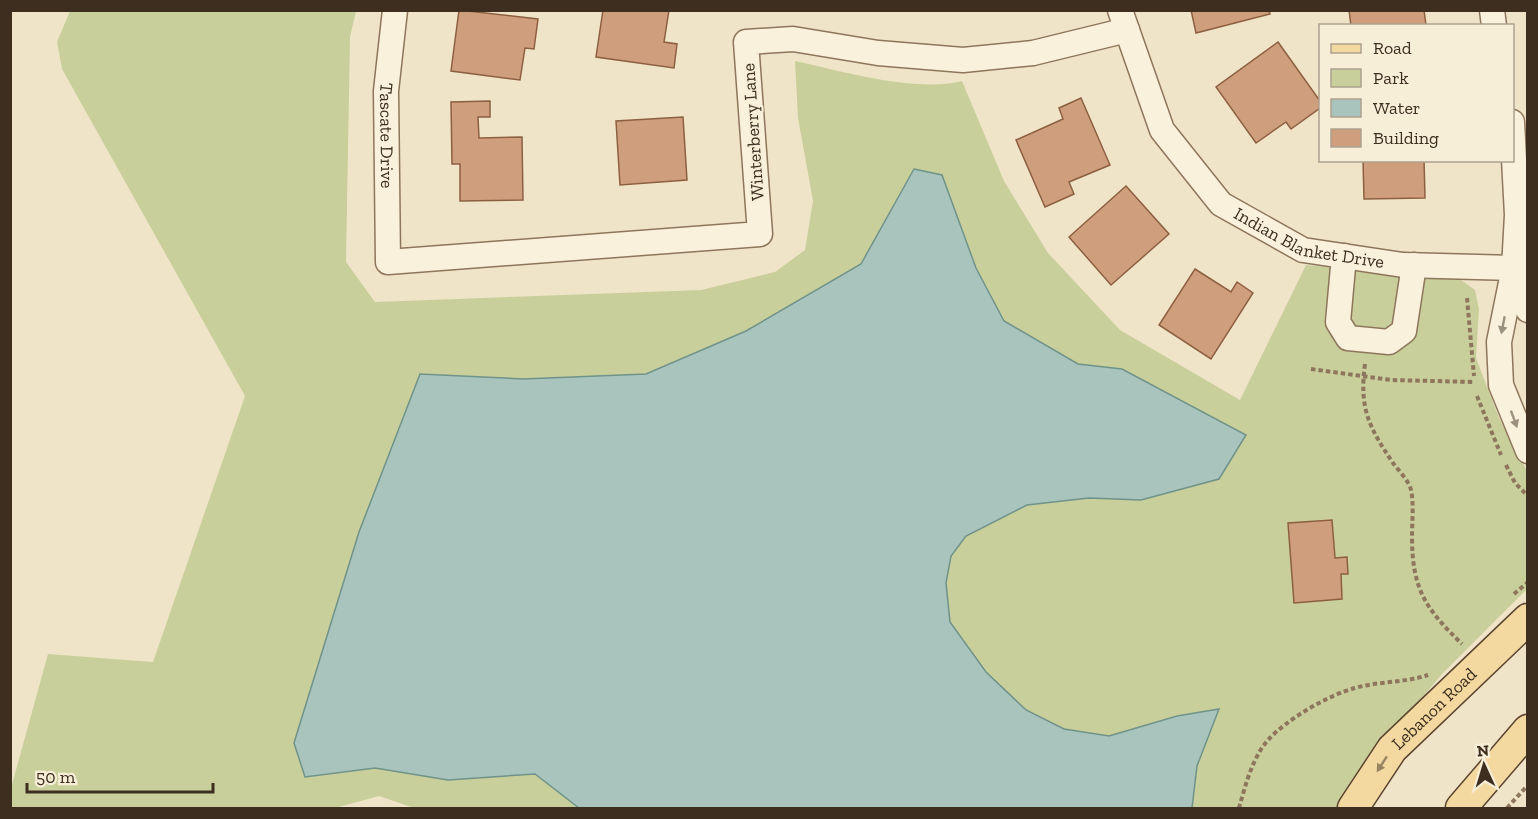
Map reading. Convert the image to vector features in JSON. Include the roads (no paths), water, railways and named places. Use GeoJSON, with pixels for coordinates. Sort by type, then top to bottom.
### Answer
{"type":"FeatureCollection","features":[{"type":"Feature","properties":{"kind":"main road","name":"Lebanon Road"},"geometry":{"type":"LineString","coordinates":[[1353,808],[1392,749],[1519,608]]}},
{"type":"Feature","properties":{"kind":"main road"},"geometry":{"type":"LineString","coordinates":[[1461,808],[1527,730]]}},
{"type":"Feature","properties":{"kind":"street","name":"Tascate Drive"},"geometry":{"type":"LineString","coordinates":[[388,262],[386,91],[394,10]]}},
{"type":"Feature","properties":{"kind":"street","name":"Winterberry Lane"},"geometry":{"type":"LineString","coordinates":[[388,262],[760,234],[746,42],[793,39],[878,53],[963,60],[1033,53],[1123,20]]}},
{"type":"Feature","properties":{"kind":"street","name":"Indian Blanket Drive"},"geometry":{"type":"LineString","coordinates":[[1123,20],[1162,130],[1221,204],[1303,250],[1413,265],[1514,268]]}},
{"type":"Feature","properties":{"kind":"street"},"geometry":{"type":"LineString","coordinates":[[1514,159],[1517,215],[1514,268],[1499,342],[1501,386],[1527,452]]}},
{"type":"Feature","properties":{"kind":"street"},"geometry":{"type":"LineString","coordinates":[[1344,256],[1338,322],[1348,338],[1389,342],[1404,332],[1413,265]]}},
{"type":"Feature","properties":{"kind":"street"},"geometry":{"type":"LineString","coordinates":[[1514,268],[1527,310]]}},
{"type":"Feature","properties":{"kind":"water"},"geometry":{"type":"Polygon","coordinates":[[[914,169],[942,175],[976,268],[1004,321],[1078,364],[1122,369],[1246,435],[1219,479],[1141,500],[1089,498],[1027,505],[966,536],[951,556],[946,583],[950,622],[986,672],[1026,710],[1064,729],[1109,736],[1177,716],[1219,709],[1197,766],[1192,808],[579,808],[535,774],[448,780],[375,768],[305,777],[294,743],[359,532],[420,374],[523,379],[646,374],[746,331],[861,264],[914,169]]]}}]}
